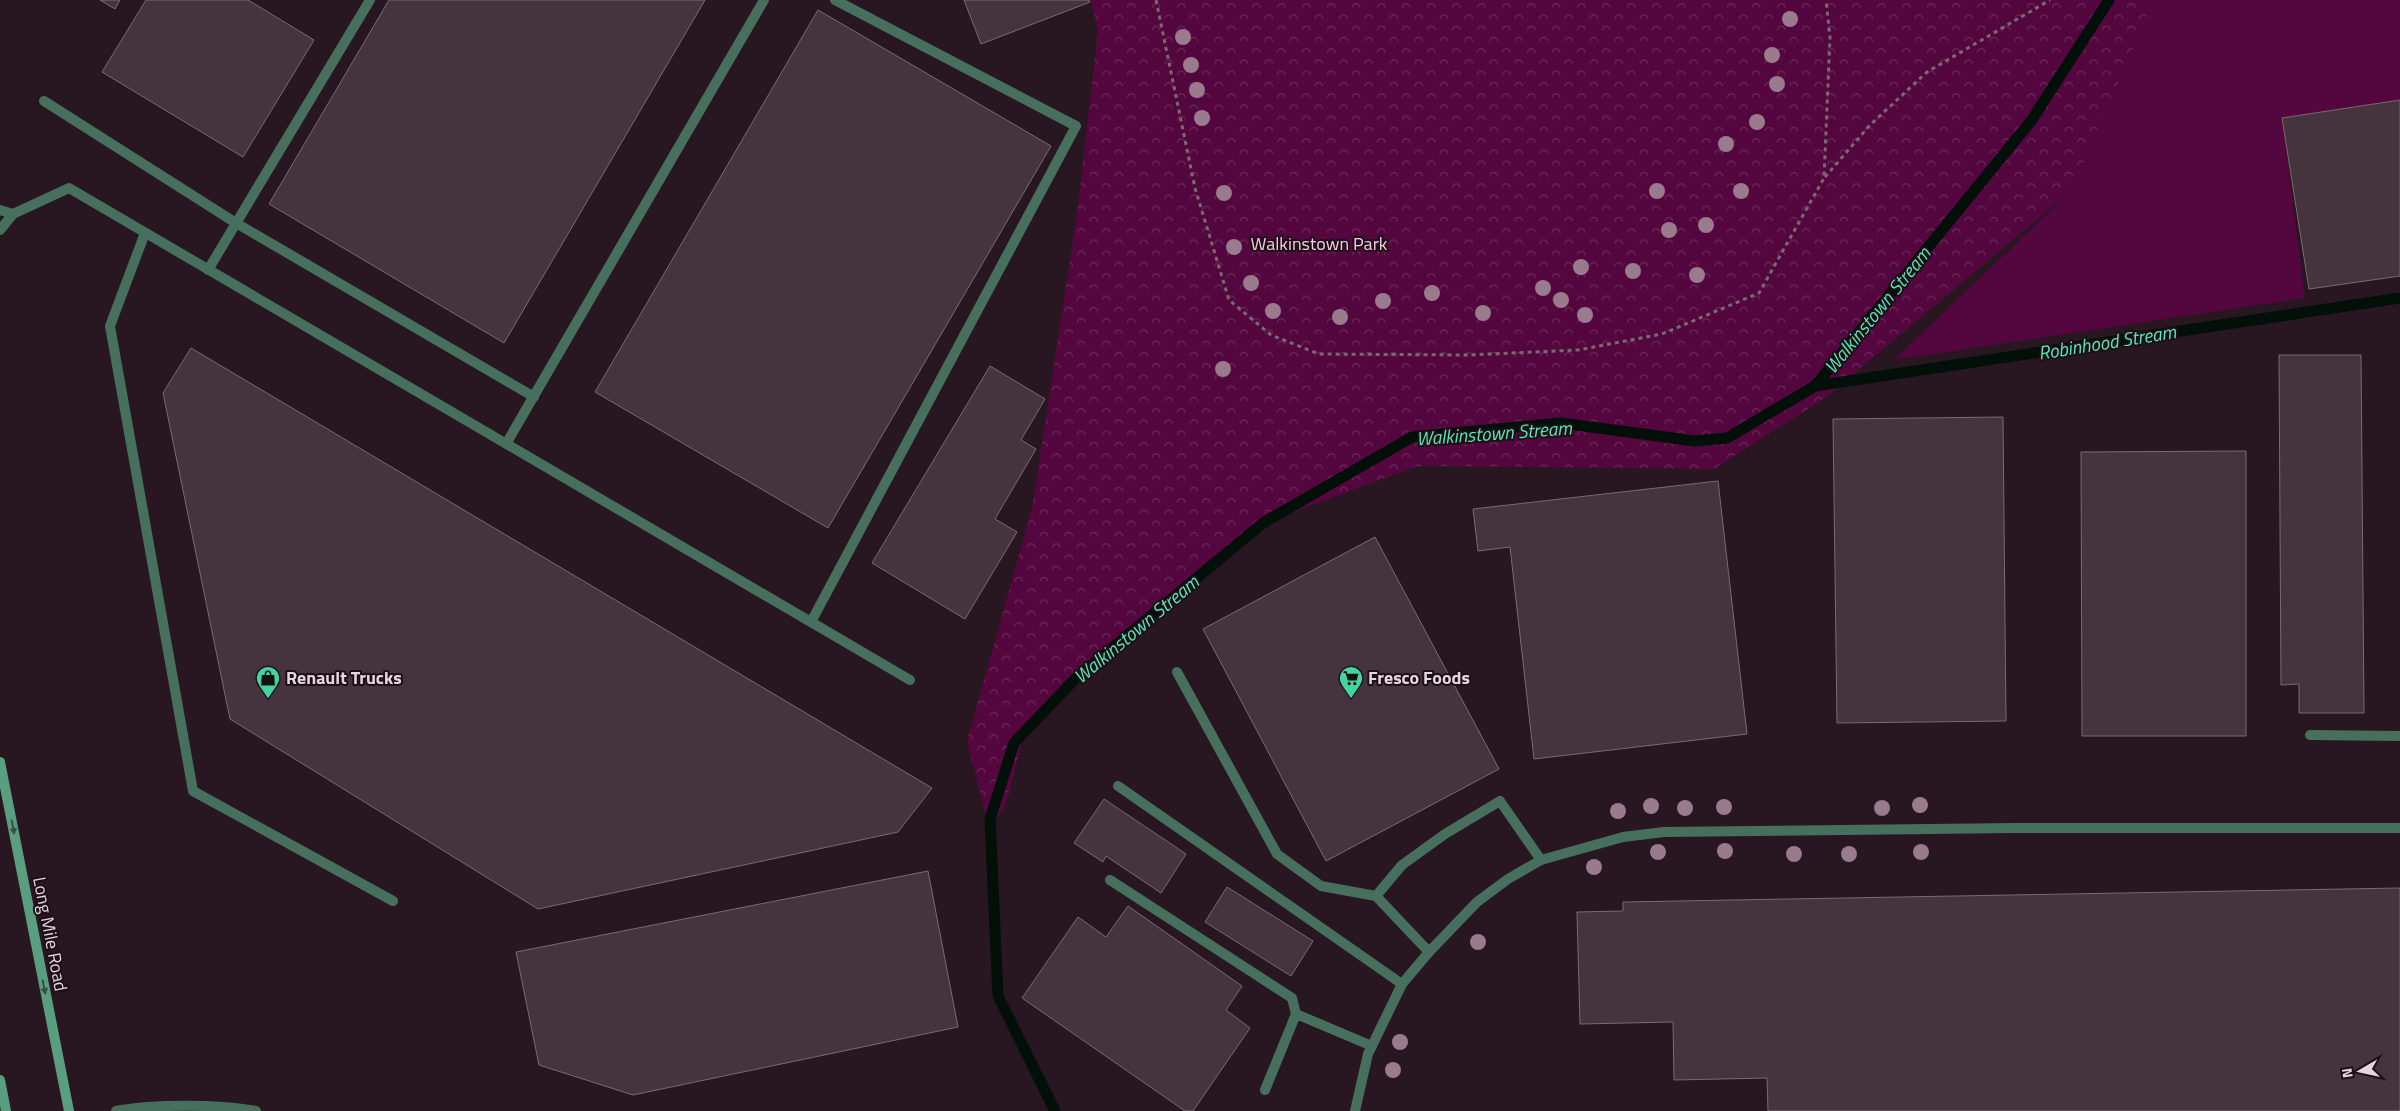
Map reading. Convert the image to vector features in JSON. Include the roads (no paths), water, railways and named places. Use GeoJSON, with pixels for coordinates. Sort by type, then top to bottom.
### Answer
{"type":"FeatureCollection","features":[{"type":"Feature","properties":{"kind":"main road","name":"Long Mile Road"},"geometry":{"type":"LineString","coordinates":[[0,762],[69,1111]]}},
{"type":"Feature","properties":{"kind":"main road"},"geometry":{"type":"LineString","coordinates":[[0,1080],[6,1111]]}},
{"type":"Feature","properties":{"kind":"street"},"geometry":{"type":"LineString","coordinates":[[208,270],[370,0]]}},
{"type":"Feature","properties":{"kind":"street"},"geometry":{"type":"LineString","coordinates":[[506,444],[764,0]]}},
{"type":"Feature","properties":{"kind":"street"},"geometry":{"type":"LineString","coordinates":[[811,622],[1076,126],[836,0]]}},
{"type":"Feature","properties":{"kind":"street"},"geometry":{"type":"LineString","coordinates":[[44,101],[236,223],[534,397]]}},
{"type":"Feature","properties":{"kind":"street"},"geometry":{"type":"LineString","coordinates":[[0,230],[13,214],[69,188],[910,680]]}},
{"type":"Feature","properties":{"kind":"street"},"geometry":{"type":"LineString","coordinates":[[0,210],[13,214]]}},
{"type":"Feature","properties":{"kind":"street"},"geometry":{"type":"LineString","coordinates":[[145,233],[110,326],[193,791],[393,901]]}},
{"type":"Feature","properties":{"kind":"street"},"geometry":{"type":"LineString","coordinates":[[1177,672],[1277,854],[1321,886],[1376,896],[1429,952]]}},
{"type":"Feature","properties":{"kind":"street"},"geometry":{"type":"LineString","coordinates":[[2310,736],[2400,736]]}},
{"type":"Feature","properties":{"kind":"street"},"geometry":{"type":"LineString","coordinates":[[1118,786],[1402,984]]}},
{"type":"Feature","properties":{"kind":"street"},"geometry":{"type":"LineString","coordinates":[[1376,896],[1402,865],[1445,834],[1500,801],[1541,860]]}},
{"type":"Feature","properties":{"kind":"street"},"geometry":{"type":"LineString","coordinates":[[1355,1111],[1372,1046],[1402,984],[1429,952],[1477,902],[1508,879],[1541,860],[1622,837],[1664,832],[2016,828],[2400,828]]}},
{"type":"Feature","properties":{"kind":"street"},"geometry":{"type":"LineString","coordinates":[[1110,880],[1292,998],[1296,1014],[1265,1090]]}},
{"type":"Feature","properties":{"kind":"street"},"geometry":{"type":"LineString","coordinates":[[1296,1014],[1372,1046]]}},
{"type":"Feature","properties":{"kind":"street"},"geometry":{"type":"LineString","coordinates":[[116,1111],[136,1107],[238,1108],[256,1111]]}},
{"type":"Feature","properties":{"kind":"waterway","name":"Walkinstown Stream"},"geometry":{"type":"LineString","coordinates":[[1055,1111],[998,996],[990,819],[1014,743],[1075,679],[1263,523],[1412,437],[1561,423],[1695,441],[1727,438],[1815,386],[2031,121],[2109,0]]}},
{"type":"Feature","properties":{"kind":"waterway","name":"Robinhood Stream"},"geometry":{"type":"LineString","coordinates":[[1815,386],[2400,298]]}},
{"type":"Feature","properties":{"kind":"place","name":"Renault Trucks"},"geometry":{"type":"Point","coordinates":[268,699]}},
{"type":"Feature","properties":{"kind":"place","name":"Fresco Foods"},"geometry":{"type":"Point","coordinates":[1351,699]}},
{"type":"Feature","properties":{"kind":"park label","name":"Walkinstown Park"},"geometry":{"type":"Point","coordinates":[1319,244]}}]}
